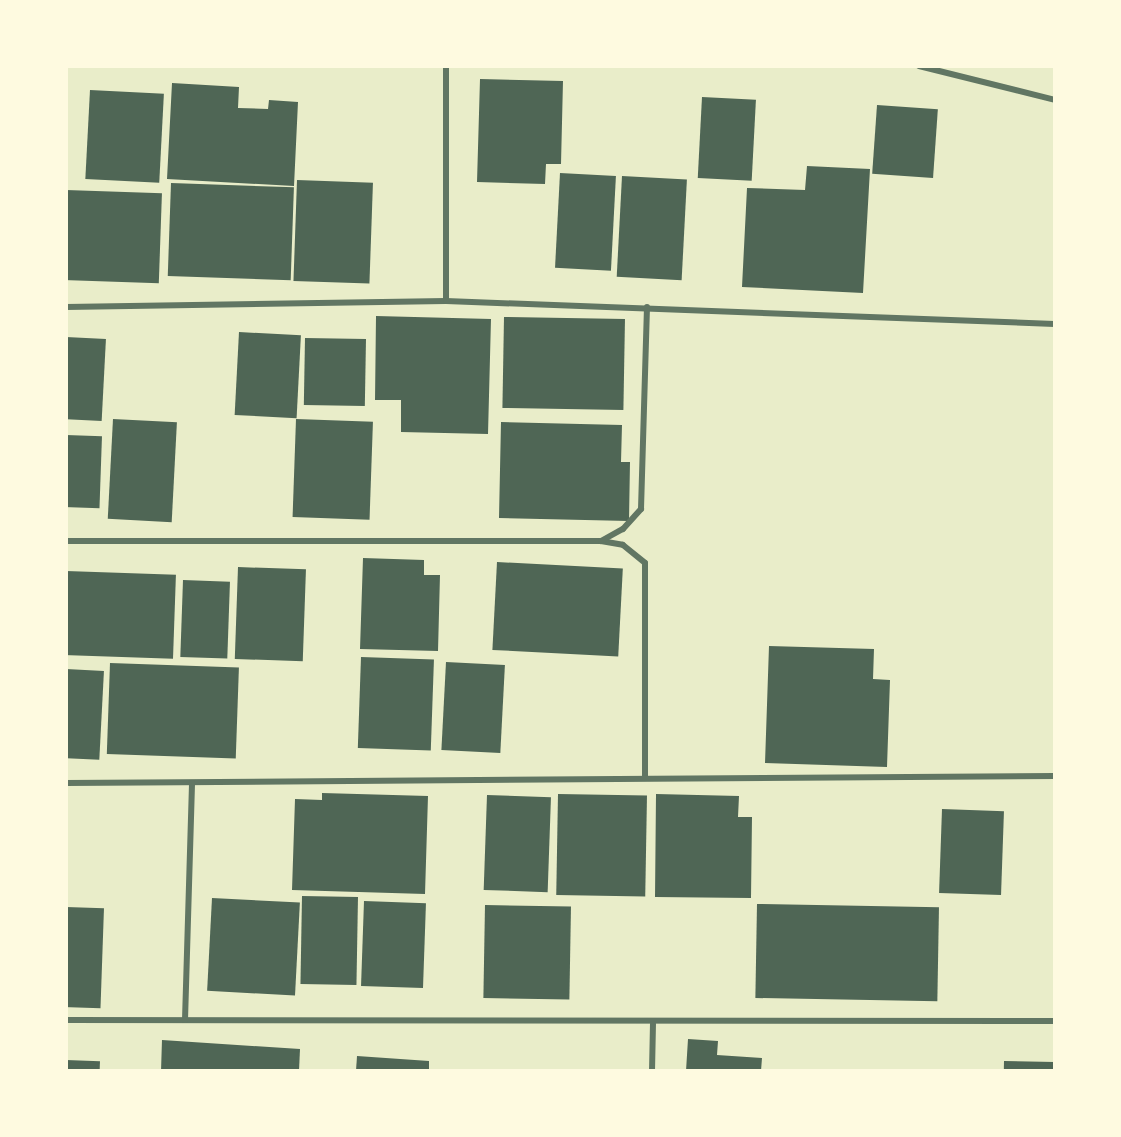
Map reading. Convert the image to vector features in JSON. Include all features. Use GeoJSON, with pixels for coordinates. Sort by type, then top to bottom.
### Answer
{"type":"FeatureCollection","features":[{"type":"Feature","properties":{"kind":"street"},"geometry":{"type":"LineString","coordinates":[[446,66],[446,301]]}},
{"type":"Feature","properties":{"kind":"street"},"geometry":{"type":"LineString","coordinates":[[919,66],[1055,100]]}},
{"type":"Feature","properties":{"kind":"street"},"geometry":{"type":"LineString","coordinates":[[66,307],[446,301],[1055,324]]}},
{"type":"Feature","properties":{"kind":"street"},"geometry":{"type":"LineString","coordinates":[[601,541],[623,529],[641,509],[647,307]]}},
{"type":"Feature","properties":{"kind":"street"},"geometry":{"type":"LineString","coordinates":[[66,541],[601,541],[623,545],[645,563],[645,777]]}},
{"type":"Feature","properties":{"kind":"street"},"geometry":{"type":"LineString","coordinates":[[66,783],[645,777],[1055,776]]}},
{"type":"Feature","properties":{"kind":"street"},"geometry":{"type":"LineString","coordinates":[[185,1020],[192,783]]}},
{"type":"Feature","properties":{"kind":"street"},"geometry":{"type":"LineString","coordinates":[[66,1020],[653,1024],[1055,1021]]}},
{"type":"Feature","properties":{"kind":"street"},"geometry":{"type":"LineString","coordinates":[[652,1071],[653,1024]]}},
{"type":"Feature","properties":{"kind":"building"},"geometry":{"type":"Polygon","coordinates":[[[480,79],[563,81],[561,164],[546,164],[545,184],[477,182],[480,79]]]}},
{"type":"Feature","properties":{"kind":"building"},"geometry":{"type":"Polygon","coordinates":[[[172,83],[239,87],[238,108],[268,109],[269,100],[298,102],[294,186],[167,179],[172,83]]]}},
{"type":"Feature","properties":{"kind":"building"},"geometry":{"type":"Polygon","coordinates":[[[90,90],[164,94],[159,183],[85,179],[90,90]]]}},
{"type":"Feature","properties":{"kind":"building"},"geometry":{"type":"Polygon","coordinates":[[[702,97],[756,100],[752,181],[698,178],[702,97]]]}},
{"type":"Feature","properties":{"kind":"building"},"geometry":{"type":"Polygon","coordinates":[[[877,105],[938,109],[933,178],[872,174],[877,105]]]}},
{"type":"Feature","properties":{"kind":"building"},"geometry":{"type":"Polygon","coordinates":[[[807,166],[870,169],[863,293],[742,287],[747,188],[805,190],[807,166]]]}},
{"type":"Feature","properties":{"kind":"building"},"geometry":{"type":"Polygon","coordinates":[[[560,173],[616,176],[611,271],[555,268],[560,173]]]}},
{"type":"Feature","properties":{"kind":"building"},"geometry":{"type":"Polygon","coordinates":[[[622,176],[687,179],[682,280],[617,277],[622,176]]]}},
{"type":"Feature","properties":{"kind":"building"},"geometry":{"type":"Polygon","coordinates":[[[297,180],[373,183],[369,284],[293,281],[297,180]]]}},
{"type":"Feature","properties":{"kind":"building"},"geometry":{"type":"Polygon","coordinates":[[[171,183],[294,187],[291,280],[168,276],[171,183]]]}},
{"type":"Feature","properties":{"kind":"building"},"geometry":{"type":"Polygon","coordinates":[[[66,190],[162,193],[159,283],[66,280],[66,190]]]}},
{"type":"Feature","properties":{"kind":"building"},"geometry":{"type":"Polygon","coordinates":[[[376,316],[491,319],[488,434],[401,432],[401,400],[375,400],[376,316]]]}},
{"type":"Feature","properties":{"kind":"building"},"geometry":{"type":"Polygon","coordinates":[[[504,317],[625,319],[623,410],[502,408],[504,317]]]}},
{"type":"Feature","properties":{"kind":"building"},"geometry":{"type":"Polygon","coordinates":[[[239,332],[301,335],[297,418],[235,415],[239,332]]]}},
{"type":"Feature","properties":{"kind":"building"},"geometry":{"type":"Polygon","coordinates":[[[66,337],[106,339],[102,421],[66,419],[66,337]]]}},
{"type":"Feature","properties":{"kind":"building"},"geometry":{"type":"Polygon","coordinates":[[[305,338],[366,339],[365,406],[304,405],[305,338]]]}},
{"type":"Feature","properties":{"kind":"building"},"geometry":{"type":"Polygon","coordinates":[[[113,419],[177,422],[172,522],[108,519],[113,419]]]}},
{"type":"Feature","properties":{"kind":"building"},"geometry":{"type":"Polygon","coordinates":[[[296,419],[373,422],[370,520],[293,517],[296,419]]]}},
{"type":"Feature","properties":{"kind":"building"},"geometry":{"type":"Polygon","coordinates":[[[501,422],[622,425],[621,462],[630,462],[629,521],[499,518],[501,422]]]}},
{"type":"Feature","properties":{"kind":"building"},"geometry":{"type":"Polygon","coordinates":[[[66,435],[102,436],[99,508],[66,507],[66,435]]]}},
{"type":"Feature","properties":{"kind":"building"},"geometry":{"type":"Polygon","coordinates":[[[363,558],[424,560],[424,575],[440,575],[438,651],[360,649],[363,558]]]}},
{"type":"Feature","properties":{"kind":"building"},"geometry":{"type":"Polygon","coordinates":[[[497,562],[623,569],[618,656],[492,650],[497,562]]]}},
{"type":"Feature","properties":{"kind":"building"},"geometry":{"type":"Polygon","coordinates":[[[238,567],[306,569],[303,661],[235,659],[238,567]]]}},
{"type":"Feature","properties":{"kind":"building"},"geometry":{"type":"Polygon","coordinates":[[[66,571],[176,575],[173,659],[66,655],[66,571]]]}},
{"type":"Feature","properties":{"kind":"building"},"geometry":{"type":"Polygon","coordinates":[[[183,580],[230,582],[227,659],[180,657],[183,580]]]}},
{"type":"Feature","properties":{"kind":"building"},"geometry":{"type":"Polygon","coordinates":[[[769,646],[874,649],[873,679],[890,680],[887,767],[765,763],[769,646]]]}},
{"type":"Feature","properties":{"kind":"building"},"geometry":{"type":"Polygon","coordinates":[[[361,657],[434,660],[431,750],[358,748],[361,657]]]}},
{"type":"Feature","properties":{"kind":"building"},"geometry":{"type":"Polygon","coordinates":[[[446,662],[505,665],[500,753],[441,750],[446,662]]]}},
{"type":"Feature","properties":{"kind":"building"},"geometry":{"type":"Polygon","coordinates":[[[110,663],[239,668],[236,758],[107,754],[110,663]]]}},
{"type":"Feature","properties":{"kind":"building"},"geometry":{"type":"Polygon","coordinates":[[[66,669],[104,671],[99,760],[66,758],[66,669]]]}},
{"type":"Feature","properties":{"kind":"building"},"geometry":{"type":"Polygon","coordinates":[[[322,793],[428,796],[425,894],[292,890],[295,799],[322,800],[322,793]]]}},
{"type":"Feature","properties":{"kind":"building"},"geometry":{"type":"Polygon","coordinates":[[[558,794],[647,796],[645,897],[556,895],[558,794]]]}},
{"type":"Feature","properties":{"kind":"building"},"geometry":{"type":"Polygon","coordinates":[[[656,794],[739,796],[738,817],[752,817],[751,898],[655,897],[656,794]]]}},
{"type":"Feature","properties":{"kind":"building"},"geometry":{"type":"Polygon","coordinates":[[[487,795],[551,797],[548,892],[484,890],[487,795]]]}},
{"type":"Feature","properties":{"kind":"building"},"geometry":{"type":"Polygon","coordinates":[[[942,809],[1004,811],[1001,895],[939,893],[942,809]]]}},
{"type":"Feature","properties":{"kind":"building"},"geometry":{"type":"Polygon","coordinates":[[[302,896],[358,897],[356,985],[300,984],[302,896]]]}},
{"type":"Feature","properties":{"kind":"building"},"geometry":{"type":"Polygon","coordinates":[[[212,898],[300,903],[295,995],[207,991],[212,898]]]}},
{"type":"Feature","properties":{"kind":"building"},"geometry":{"type":"Polygon","coordinates":[[[364,901],[426,903],[423,988],[361,986],[364,901]]]}},
{"type":"Feature","properties":{"kind":"building"},"geometry":{"type":"Polygon","coordinates":[[[757,904],[939,907],[937,1001],[755,998],[757,904]]]}},
{"type":"Feature","properties":{"kind":"building"},"geometry":{"type":"Polygon","coordinates":[[[485,905],[571,907],[569,999],[483,998],[485,905]]]}},
{"type":"Feature","properties":{"kind":"building"},"geometry":{"type":"Polygon","coordinates":[[[66,907],[104,908],[100,1008],[66,1007],[66,907]]]}},
{"type":"Feature","properties":{"kind":"building"},"geometry":{"type":"Polygon","coordinates":[[[688,1039],[718,1041],[717,1055],[762,1058],[761,1071],[686,1071],[688,1039]]]}},
{"type":"Feature","properties":{"kind":"building"},"geometry":{"type":"Polygon","coordinates":[[[162,1040],[300,1049],[299,1071],[161,1071],[162,1040]]]}},
{"type":"Feature","properties":{"kind":"building"},"geometry":{"type":"Polygon","coordinates":[[[357,1056],[429,1061],[429,1071],[356,1071],[357,1056]]]}},
{"type":"Feature","properties":{"kind":"building"},"geometry":{"type":"Polygon","coordinates":[[[66,1060],[100,1061],[100,1071],[66,1071],[66,1060]]]}},
{"type":"Feature","properties":{"kind":"building"},"geometry":{"type":"Polygon","coordinates":[[[1004,1061],[1055,1062],[1055,1071],[1004,1071],[1004,1061]]]}}]}
